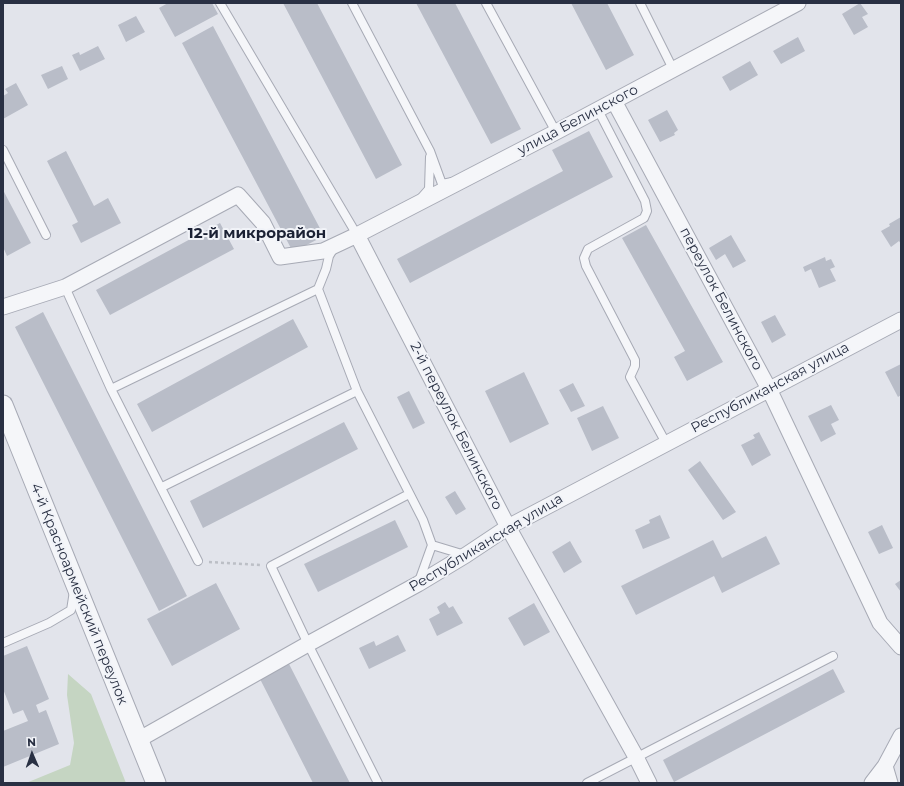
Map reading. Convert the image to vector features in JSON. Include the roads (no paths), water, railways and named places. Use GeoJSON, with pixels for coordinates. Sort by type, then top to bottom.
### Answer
{"type":"FeatureCollection","features":[{"type":"Feature","properties":{"kind":"street","name":"улица Белинского"},"geometry":{"type":"LineString","coordinates":[[65,287],[238,195],[263,223],[280,257],[323,251],[336,246],[598,110],[798,3]]}},
{"type":"Feature","properties":{"kind":"street","name":"переулок Белинского"},"geometry":{"type":"LineString","coordinates":[[614,101],[769,388],[880,623],[901,647]]}},
{"type":"Feature","properties":{"kind":"street","name":"2-й переулок Белинского"},"geometry":{"type":"LineString","coordinates":[[357,236],[508,527],[649,783]]}},
{"type":"Feature","properties":{"kind":"street"},"geometry":{"type":"LineString","coordinates":[[3,307],[65,287]]}},
{"type":"Feature","properties":{"kind":"street","name":"Республиканская улица"},"geometry":{"type":"LineString","coordinates":[[138,740],[418,584],[508,527],[769,388],[901,320]]}},
{"type":"Feature","properties":{"kind":"street","name":"4-й Красноармейский переулок"},"geometry":{"type":"LineString","coordinates":[[3,405],[156,783]]}},
{"type":"Feature","properties":{"kind":"street"},"geometry":{"type":"LineString","coordinates":[[872,783],[885,766],[901,736]]}},
{"type":"Feature","properties":{"kind":"street"},"geometry":{"type":"LineString","coordinates":[[885,766],[890,783]]}},
{"type":"Feature","properties":{"kind":"lane"},"geometry":{"type":"LineString","coordinates":[[220,3],[357,236]]}},
{"type":"Feature","properties":{"kind":"lane"},"geometry":{"type":"LineString","coordinates":[[352,3],[430,151],[442,184],[462,180]]}},
{"type":"Feature","properties":{"kind":"lane"},"geometry":{"type":"LineString","coordinates":[[486,3],[556,132]]}},
{"type":"Feature","properties":{"kind":"lane"},"geometry":{"type":"LineString","coordinates":[[640,3],[673,69]]}},
{"type":"Feature","properties":{"kind":"lane"},"geometry":{"type":"LineString","coordinates":[[598,110],[645,201],[647,211],[644,218],[588,249],[584,258],[586,266],[635,360],[635,366],[630,377],[666,443]]}},
{"type":"Feature","properties":{"kind":"lane"},"geometry":{"type":"LineString","coordinates":[[3,150],[46,235]]}},
{"type":"Feature","properties":{"kind":"lane"},"geometry":{"type":"LineString","coordinates":[[409,208],[429,189],[430,151]]}},
{"type":"Feature","properties":{"kind":"lane"},"geometry":{"type":"LineString","coordinates":[[111,389],[318,289],[326,269],[329,256],[336,246]]}},
{"type":"Feature","properties":{"kind":"lane"},"geometry":{"type":"LineString","coordinates":[[65,287],[111,389],[162,487],[198,562]]}},
{"type":"Feature","properties":{"kind":"lane"},"geometry":{"type":"LineString","coordinates":[[318,289],[357,391],[423,520],[432,545],[418,584]]}},
{"type":"Feature","properties":{"kind":"lane"},"geometry":{"type":"LineString","coordinates":[[162,487],[357,391]]}},
{"type":"Feature","properties":{"kind":"lane"},"geometry":{"type":"LineString","coordinates":[[378,783],[308,644],[271,566],[409,494]]}},
{"type":"Feature","properties":{"kind":"lane"},"geometry":{"type":"LineString","coordinates":[[432,545],[466,555]]}},
{"type":"Feature","properties":{"kind":"lane"},"geometry":{"type":"LineString","coordinates":[[3,643],[49,623],[71,610],[75,582]]}},
{"type":"Feature","properties":{"kind":"lane"},"geometry":{"type":"LineString","coordinates":[[587,783],[834,656]]}},
{"type":"Feature","properties":{"kind":"district","name":"12-й микрорайон"},"geometry":{"type":"Point","coordinates":[257,234]}}]}
